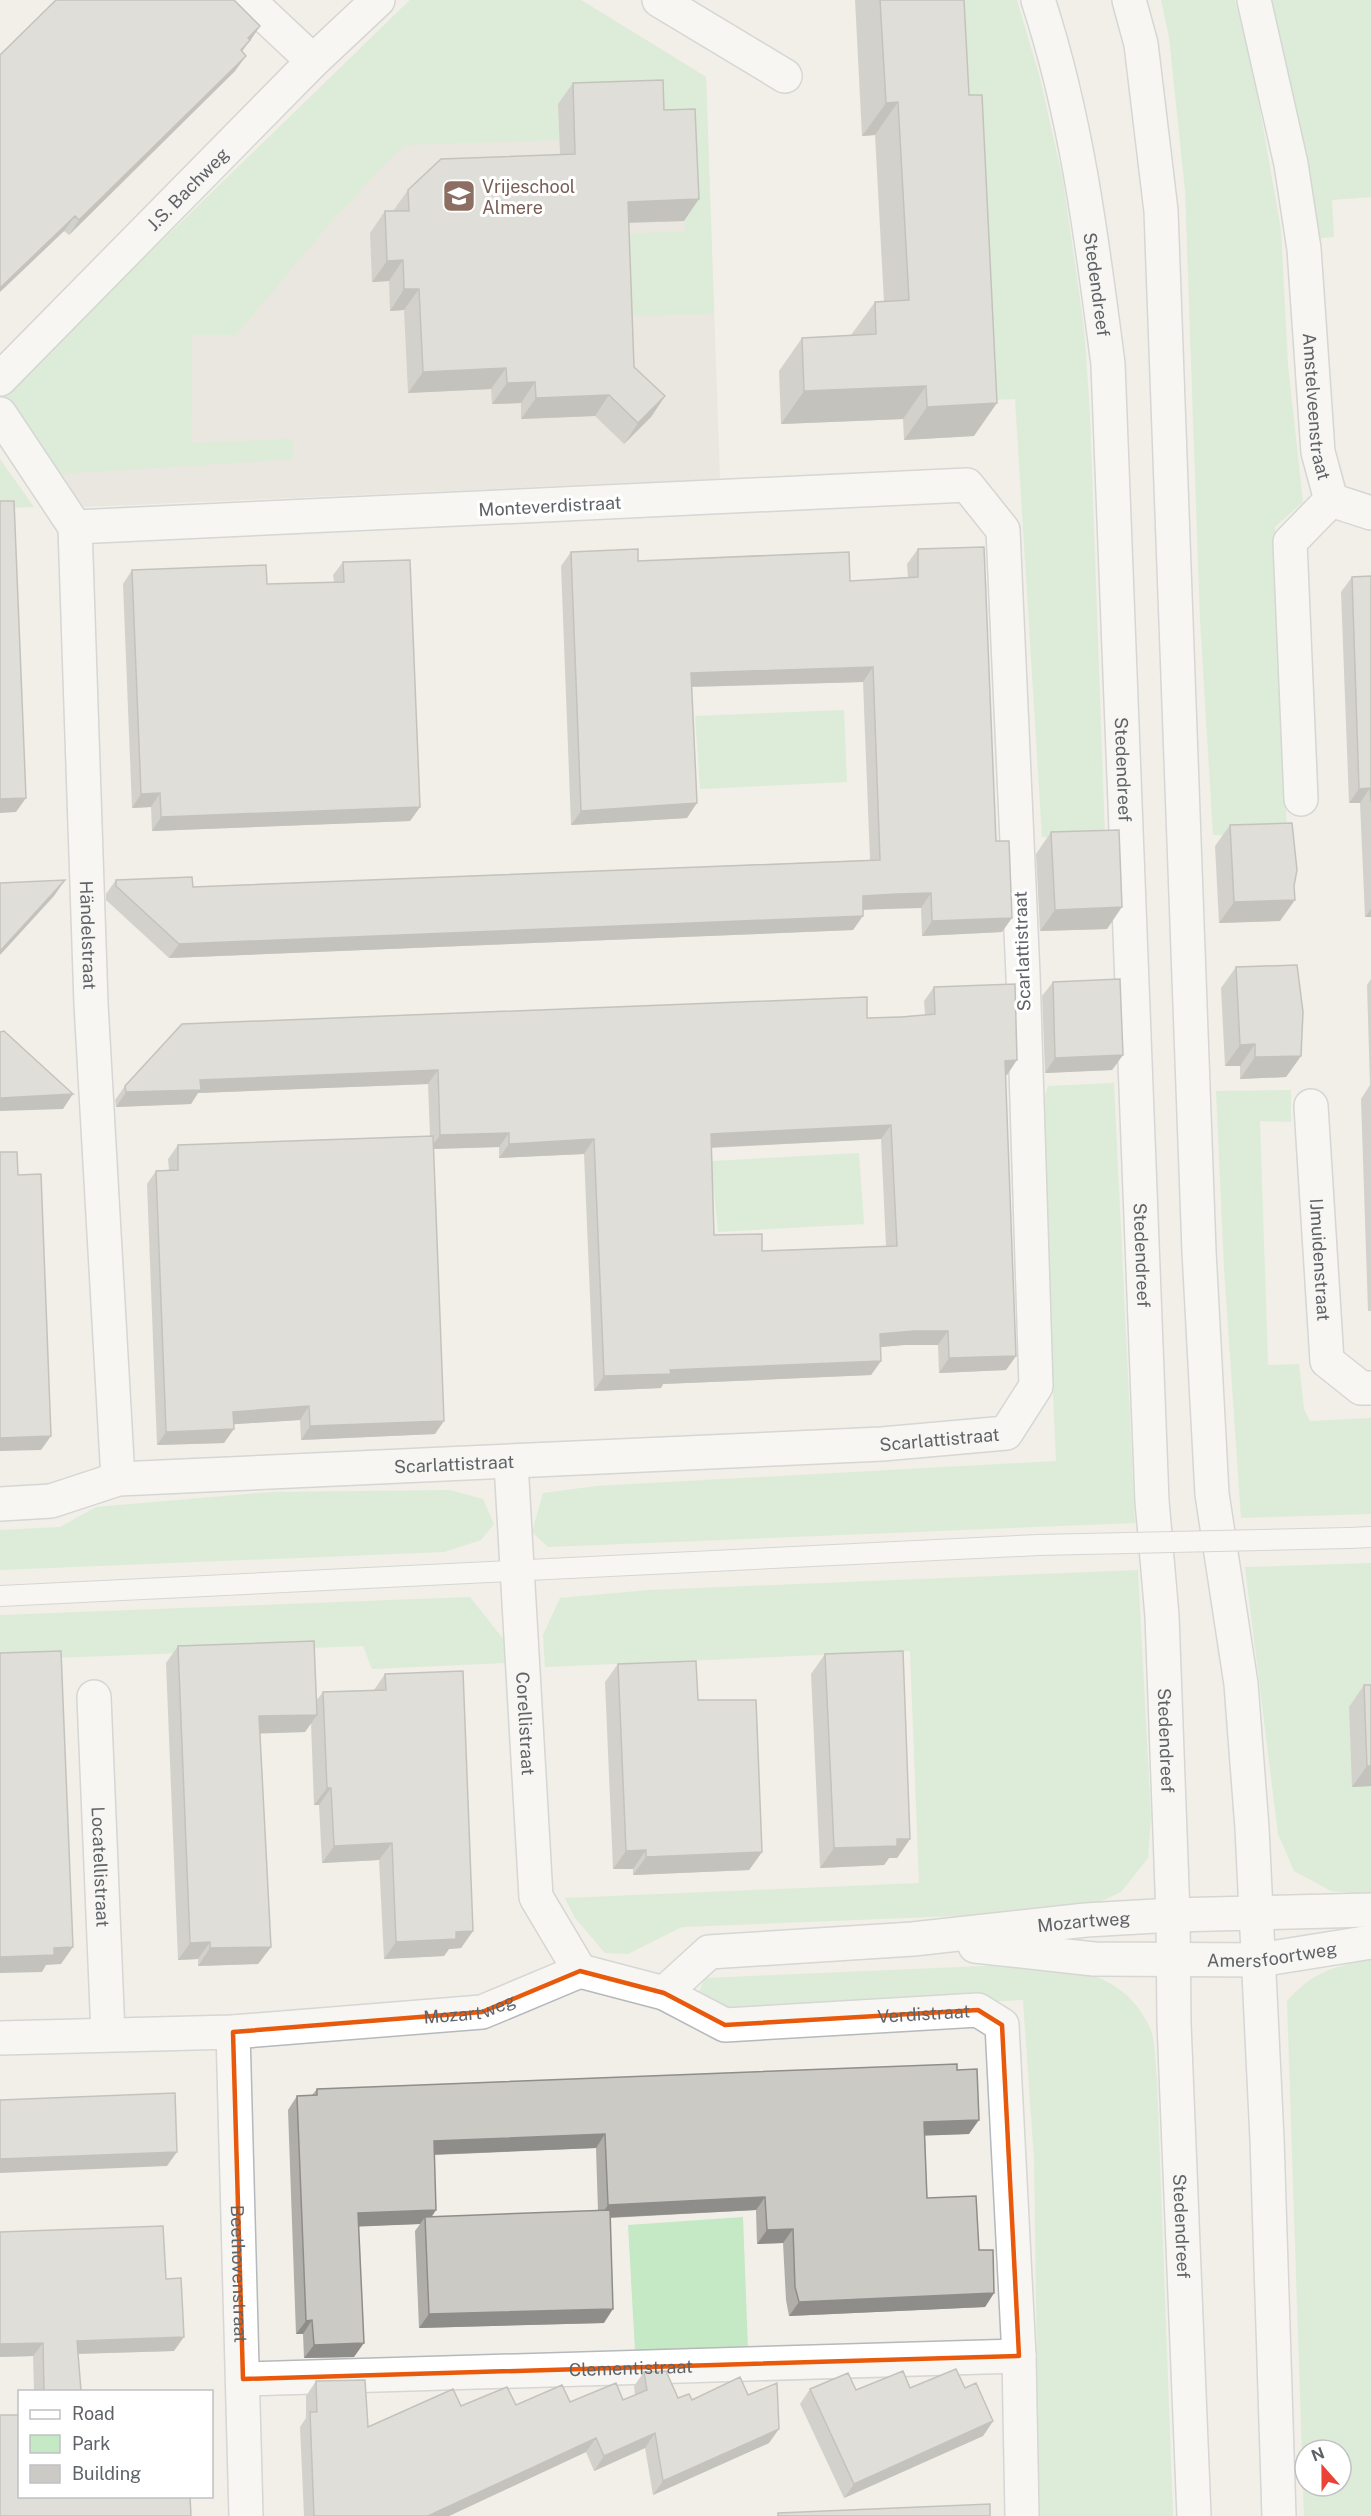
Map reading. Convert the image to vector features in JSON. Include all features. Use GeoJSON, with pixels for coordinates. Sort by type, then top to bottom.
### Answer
{"type":"FeatureCollection","features":[{"type":"Feature","properties":{"kind":"street"},"geometry":{"type":"LineString","coordinates":[[248,0],[313,61]]}},
{"type":"Feature","properties":{"kind":"street","name":"J.S. Bachweg"},"geometry":{"type":"LineString","coordinates":[[0,379],[313,61],[378,0]]}},
{"type":"Feature","properties":{"kind":"street"},"geometry":{"type":"LineString","coordinates":[[659,0],[785,76]]}},
{"type":"Feature","properties":{"kind":"street","name":"Stedendreef"},"geometry":{"type":"LineString","coordinates":[[1038,0],[1057,57],[1088,208],[1108,364],[1152,1501],[1162,1616],[1194,2516]]}},
{"type":"Feature","properties":{"kind":"street"},"geometry":{"type":"LineString","coordinates":[[1129,0],[1141,44],[1161,211],[1199,1251],[1208,1427],[1212,1494],[1241,1684],[1257,1914],[1279,2516]]}},
{"type":"Feature","properties":{"kind":"street","name":"Amstelveenstraat"},"geometry":{"type":"LineString","coordinates":[[1254,0],[1291,164],[1304,249],[1318,452],[1331,500],[1290,542],[1301,799]]}},
{"type":"Feature","properties":{"kind":"street"},"geometry":{"type":"LineString","coordinates":[[0,414],[75,527]]}},
{"type":"Feature","properties":{"kind":"street","name":"Monteverdistraat"},"geometry":{"type":"LineString","coordinates":[[75,527],[968,485],[1003,530]]}},
{"type":"Feature","properties":{"kind":"street"},"geometry":{"type":"LineString","coordinates":[[1331,500],[1371,513]]}},
{"type":"Feature","properties":{"kind":"street","name":"Händelstraat"},"geometry":{"type":"LineString","coordinates":[[75,527],[91,1004],[118,1479]]}},
{"type":"Feature","properties":{"kind":"street","name":"Scarlattistraat"},"geometry":{"type":"LineString","coordinates":[[0,1504],[51,1501],[118,1479],[511,1463],[882,1444],[1006,1433],[1036,1386],[1023,975],[1003,530]]}},
{"type":"Feature","properties":{"kind":"street","name":"IJmuidenstraat"},"geometry":{"type":"LineString","coordinates":[[1311,1106],[1327,1360],[1361,1388],[1371,1388]]}},
{"type":"Feature","properties":{"kind":"street","name":"Corellistraat"},"geometry":{"type":"LineString","coordinates":[[511,1463],[536,1896],[580,1971]]}},
{"type":"Feature","properties":{"kind":"street","name":"Locatellistraat"},"geometry":{"type":"LineString","coordinates":[[94,1697],[108,2034]]}},
{"type":"Feature","properties":{"kind":"street","name":"Amersfoortweg"},"geometry":{"type":"LineString","coordinates":[[1257,1914],[1371,1910]]}},
{"type":"Feature","properties":{"kind":"street","name":"Mozartweg"},"geometry":{"type":"LineString","coordinates":[[664,1993],[709,1952],[913,1939],[1086,1920],[1173,1915],[1257,1914]]}},
{"type":"Feature","properties":{"kind":"street","name":"Mozartweg"},"geometry":{"type":"LineString","coordinates":[[913,1939],[1094,1959],[1174,1961]]}},
{"type":"Feature","properties":{"kind":"street","name":"Amersfoortweg"},"geometry":{"type":"LineString","coordinates":[[1174,1961],[1259,1960],[1371,1942]]}},
{"type":"Feature","properties":{"kind":"street"},"geometry":{"type":"LineString","coordinates":[[580,1971],[664,1993]]}},
{"type":"Feature","properties":{"kind":"street","name":"Mozartweg"},"geometry":{"type":"LineString","coordinates":[[0,2038],[233,2032],[482,2012],[580,1971]]}},
{"type":"Feature","properties":{"kind":"street","name":"Verdistraat"},"geometry":{"type":"LineString","coordinates":[[664,1993],[725,2025],[978,2010],[1002,2025],[1018,2356]]}},
{"type":"Feature","properties":{"kind":"street","name":"Beethovenstraat"},"geometry":{"type":"LineString","coordinates":[[233,2032],[246,2516]]}},
{"type":"Feature","properties":{"kind":"street"},"geometry":{"type":"LineString","coordinates":[[1018,2356],[1022,2516]]}},
{"type":"Feature","properties":{"kind":"street","name":"Clementistraat"},"geometry":{"type":"LineString","coordinates":[[243,2379],[1018,2356]]}},
{"type":"Feature","properties":{"kind":"lane"},"geometry":{"type":"LineString","coordinates":[[0,1596],[1039,1545],[1371,1537]]}},
{"type":"Feature","properties":{"kind":"highlighted area"},"geometry":{"type":"Polygon","coordinates":[[[580,1971],[664,1993],[725,2025],[978,2010],[1002,2025],[1019,2356],[243,2379],[233,2032],[482,2012],[580,1971]]]}},
{"type":"Feature","properties":{"kind":"shaded area","name":"Vrijeschool Almere"},"geometry":{"type":"Polygon","coordinates":[[[410,0],[581,0],[706,77],[720,479],[83,507],[2,396],[410,0]]]}},
{"type":"Feature","properties":{"kind":"green space"},"geometry":{"type":"Polygon","coordinates":[[[410,0],[581,0],[706,77],[714,314],[632,316],[628,234],[685,231],[680,131],[558,104],[559,140],[404,145],[336,216],[236,335],[192,335],[191,443],[292,439],[294,459],[59,474],[2,396],[410,0]]]}},
{"type":"Feature","properties":{"kind":"green space"},"geometry":{"type":"Polygon","coordinates":[[[939,0],[1017,0],[1040,78],[1063,180],[1084,328],[1090,414],[1105,838],[1042,837],[1015,399],[993,400],[939,0]]]}},
{"type":"Feature","properties":{"kind":"green space"},"geometry":{"type":"Polygon","coordinates":[[[1161,0],[1235,0],[1254,75],[1281,230],[1288,365],[1303,502],[1275,527],[1287,835],[1213,835],[1200,619],[1185,190],[1169,37],[1161,0]]]}},
{"type":"Feature","properties":{"kind":"green space"},"geometry":{"type":"Polygon","coordinates":[[[1265,0],[1371,0],[1371,197],[1332,200],[1334,237],[1315,239],[1265,0]]]}},
{"type":"Feature","properties":{"kind":"green space"},"geometry":{"type":"Polygon","coordinates":[[[0,459],[34,507],[0,508],[0,459]]]}},
{"type":"Feature","properties":{"kind":"green space"},"geometry":{"type":"Polygon","coordinates":[[[844,710],[847,782],[700,789],[695,716],[844,710]]]}},
{"type":"Feature","properties":{"kind":"green space"},"geometry":{"type":"Polygon","coordinates":[[[1114,1083],[1135,1523],[548,1547],[532,1532],[543,1493],[596,1486],[1056,1461],[1041,1108],[1048,1086],[1114,1083]]]}},
{"type":"Feature","properties":{"kind":"green space"},"geometry":{"type":"Polygon","coordinates":[[[1291,1090],[1291,1122],[1260,1121],[1268,1365],[1299,1364],[1304,1409],[1310,1421],[1371,1418],[1371,1514],[1241,1518],[1224,1268],[1216,1091],[1291,1090]]]}},
{"type":"Feature","properties":{"kind":"green space"},"geometry":{"type":"Polygon","coordinates":[[[859,1153],[864,1224],[718,1232],[711,1161],[859,1153]]]}},
{"type":"Feature","properties":{"kind":"green space"},"geometry":{"type":"Polygon","coordinates":[[[450,1490],[483,1499],[494,1524],[481,1540],[444,1552],[0,1570],[0,1530],[60,1527],[96,1507],[272,1492],[450,1490]]]}},
{"type":"Feature","properties":{"kind":"green space"},"geometry":{"type":"Polygon","coordinates":[[[1371,1563],[1371,1895],[1331,1891],[1294,1871],[1278,1834],[1245,1567],[1371,1563]]]}},
{"type":"Feature","properties":{"kind":"green space"},"geometry":{"type":"Polygon","coordinates":[[[1138,1570],[1151,1817],[1148,1858],[1121,1892],[1080,1911],[682,1927],[628,1954],[605,1953],[575,1918],[565,1898],[919,1883],[910,1651],[545,1667],[543,1635],[560,1598],[649,1590],[1138,1570]]]}},
{"type":"Feature","properties":{"kind":"green space"},"geometry":{"type":"Polygon","coordinates":[[[470,1597],[504,1640],[505,1663],[372,1669],[363,1646],[0,1660],[0,1615],[470,1597]]]}},
{"type":"Feature","properties":{"kind":"green space"},"geometry":{"type":"Polygon","coordinates":[[[1371,1959],[1371,2516],[1304,2516],[1303,2498],[1353,2498],[1353,2438],[1301,2438],[1287,2001],[1306,1983],[1335,1968],[1371,1959]]]}},
{"type":"Feature","properties":{"kind":"green space"},"geometry":{"type":"Polygon","coordinates":[[[1054,1963],[1098,1977],[1122,1991],[1142,2013],[1153,2040],[1157,2079],[1173,2516],[1039,2516],[1034,2159],[1023,2000],[706,2015],[698,1994],[705,1978],[1054,1963]]]}},
{"type":"Feature","properties":{"kind":"green space"},"geometry":{"type":"Polygon","coordinates":[[[743,2217],[748,2348],[635,2351],[628,2225],[743,2217]]]}},
{"type":"Feature","properties":{"kind":"building"},"geometry":{"type":"Polygon","coordinates":[[[56,0],[234,0],[260,26],[248,38],[250,40],[241,50],[246,56],[79,220],[75,216],[0,288],[0,55],[56,0]]]}},
{"type":"Feature","properties":{"kind":"building"},"geometry":{"type":"Polygon","coordinates":[[[880,0],[964,0],[969,95],[982,95],[997,403],[927,407],[926,386],[804,391],[802,338],[876,334],[875,302],[909,300],[898,102],[886,103],[880,0]]]}},
{"type":"Feature","properties":{"kind":"building"},"geometry":{"type":"Polygon","coordinates":[[[663,80],[664,110],[695,109],[699,199],[628,202],[634,367],[665,396],[638,423],[609,395],[536,398],[535,382],[507,383],[506,368],[423,372],[419,289],[404,289],[403,260],[387,261],[385,211],[409,211],[408,190],[441,159],[575,154],[573,83],[663,80]]]}},
{"type":"Feature","properties":{"kind":"building"},"geometry":{"type":"Polygon","coordinates":[[[0,501],[14,501],[26,798],[0,799],[0,501]]]}},
{"type":"Feature","properties":{"kind":"building"},"geometry":{"type":"Polygon","coordinates":[[[984,547],[996,841],[1009,841],[1012,918],[932,921],[931,893],[897,894],[863,896],[863,916],[179,944],[116,886],[116,880],[192,877],[193,887],[880,860],[873,667],[691,673],[697,803],[581,811],[571,552],[638,549],[638,561],[849,552],[850,581],[918,577],[918,549],[984,547]]]}},
{"type":"Feature","properties":{"kind":"building"},"geometry":{"type":"Polygon","coordinates":[[[410,560],[420,807],[161,817],[160,793],[141,794],[132,570],[266,565],[267,584],[344,582],[343,562],[410,560]]]}},
{"type":"Feature","properties":{"kind":"building"},"geometry":{"type":"Polygon","coordinates":[[[1371,576],[1371,802],[1370,788],[1359,789],[1352,577],[1371,576]]]}},
{"type":"Feature","properties":{"kind":"building"},"geometry":{"type":"Polygon","coordinates":[[[1292,823],[1297,870],[1294,886],[1295,900],[1234,902],[1230,825],[1292,823]]]}},
{"type":"Feature","properties":{"kind":"building"},"geometry":{"type":"Polygon","coordinates":[[[1119,830],[1122,907],[1055,910],[1051,832],[1119,830]]]}},
{"type":"Feature","properties":{"kind":"building"},"geometry":{"type":"Polygon","coordinates":[[[65,880],[2,949],[0,949],[0,883],[65,880]]]}},
{"type":"Feature","properties":{"kind":"building"},"geometry":{"type":"Polygon","coordinates":[[[1297,965],[1303,1012],[1301,1056],[1255,1057],[1255,1044],[1240,1045],[1236,967],[1297,965]]]}},
{"type":"Feature","properties":{"kind":"building"},"geometry":{"type":"Polygon","coordinates":[[[1120,979],[1123,1055],[1055,1058],[1053,982],[1120,979]]]}},
{"type":"Feature","properties":{"kind":"building"},"geometry":{"type":"Polygon","coordinates":[[[1015,984],[1017,1060],[1005,1061],[1016,1356],[949,1358],[948,1331],[914,1331],[880,1334],[881,1361],[670,1370],[671,1374],[604,1376],[594,1139],[509,1144],[509,1133],[440,1135],[438,1070],[200,1080],[201,1090],[126,1092],[125,1086],[182,1024],[867,997],[867,1018],[902,1017],[935,1014],[934,987],[1015,984]],[[891,1125],[711,1134],[714,1235],[762,1234],[762,1251],[897,1246],[891,1125]]]}},
{"type":"Feature","properties":{"kind":"building"},"geometry":{"type":"Polygon","coordinates":[[[4,1031],[73,1094],[0,1098],[0,1032],[4,1031]]]}},
{"type":"Feature","properties":{"kind":"building"},"geometry":{"type":"Polygon","coordinates":[[[433,1136],[444,1421],[310,1426],[309,1406],[233,1412],[234,1429],[166,1432],[156,1171],[178,1170],[178,1145],[433,1136]]]}},
{"type":"Feature","properties":{"kind":"building"},"geometry":{"type":"Polygon","coordinates":[[[0,1152],[17,1152],[18,1175],[41,1174],[51,1436],[0,1438],[0,1152]]]}},
{"type":"Feature","properties":{"kind":"building"},"geometry":{"type":"Polygon","coordinates":[[[314,1641],[317,1715],[259,1716],[271,1947],[210,1948],[210,1942],[190,1943],[178,1646],[314,1641]]]}},
{"type":"Feature","properties":{"kind":"building"},"geometry":{"type":"Polygon","coordinates":[[[61,1651],[73,1947],[54,1948],[54,1955],[0,1957],[0,1653],[61,1651]]]}},
{"type":"Feature","properties":{"kind":"building"},"geometry":{"type":"Polygon","coordinates":[[[903,1651],[910,1839],[897,1839],[897,1846],[834,1848],[825,1654],[903,1651]]]}},
{"type":"Feature","properties":{"kind":"building"},"geometry":{"type":"Polygon","coordinates":[[[696,1661],[698,1700],[756,1700],[762,1852],[646,1857],[646,1850],[626,1851],[618,1664],[696,1661]]]}},
{"type":"Feature","properties":{"kind":"building"},"geometry":{"type":"Polygon","coordinates":[[[463,1671],[473,1931],[456,1932],[456,1939],[396,1942],[392,1843],[334,1846],[331,1788],[327,1788],[323,1692],[386,1690],[385,1674],[463,1671]]]}},
{"type":"Feature","properties":{"kind":"building"},"geometry":{"type":"Polygon","coordinates":[[[1364,1685],[1371,1685],[1371,1766],[1367,1766],[1364,1685]]]}},
{"type":"Feature","properties":{"kind":"building"},"geometry":{"type":"Polygon","coordinates":[[[957,2064],[957,2070],[977,2069],[979,2120],[924,2122],[927,2198],[976,2196],[979,2250],[993,2250],[994,2293],[799,2302],[795,2287],[793,2229],[767,2230],[765,2197],[608,2205],[605,2134],[434,2141],[436,2210],[358,2213],[364,2343],[314,2345],[312,2320],[306,2321],[297,2096],[317,2095],[317,2089],[957,2064]]]}},
{"type":"Feature","properties":{"kind":"building"},"geometry":{"type":"Polygon","coordinates":[[[175,2093],[177,2152],[0,2159],[0,2100],[175,2093]]]}},
{"type":"Feature","properties":{"kind":"building"},"geometry":{"type":"Polygon","coordinates":[[[610,2210],[613,2309],[429,2314],[425,2217],[610,2210]]]}},
{"type":"Feature","properties":{"kind":"building"},"geometry":{"type":"Polygon","coordinates":[[[163,2226],[166,2279],[181,2278],[184,2337],[77,2341],[81,2390],[44,2390],[43,2343],[0,2344],[0,2232],[163,2226]]]}},
{"type":"Feature","properties":{"kind":"building"},"geometry":{"type":"Polygon","coordinates":[[[956,2369],[965,2388],[976,2383],[993,2421],[854,2484],[810,2389],[848,2373],[856,2390],[903,2371],[910,2388],[956,2369]]]}},
{"type":"Feature","properties":{"kind":"building"},"geometry":{"type":"Polygon","coordinates":[[[666,2371],[678,2398],[689,2394],[692,2400],[740,2377],[748,2395],[777,2383],[779,2429],[663,2481],[655,2433],[604,2456],[596,2438],[428,2516],[314,2516],[310,2412],[317,2412],[316,2381],[365,2380],[368,2427],[453,2389],[461,2406],[507,2387],[516,2405],[562,2385],[570,2402],[616,2383],[623,2400],[647,2390],[644,2372],[666,2371]]]}},
{"type":"Feature","properties":{"kind":"building"},"geometry":{"type":"Polygon","coordinates":[[[0,2415],[18,2415],[18,2498],[190,2498],[191,2516],[0,2516],[0,2415]]]}},
{"type":"Feature","properties":{"kind":"building"},"geometry":{"type":"Polygon","coordinates":[[[990,2504],[990,2516],[778,2516],[778,2513],[990,2504]]]}},
{"type":"Feature","properties":{"kind":"place","name":"Vrijeschool Almere"},"geometry":{"type":"Point","coordinates":[459,196]}}]}
